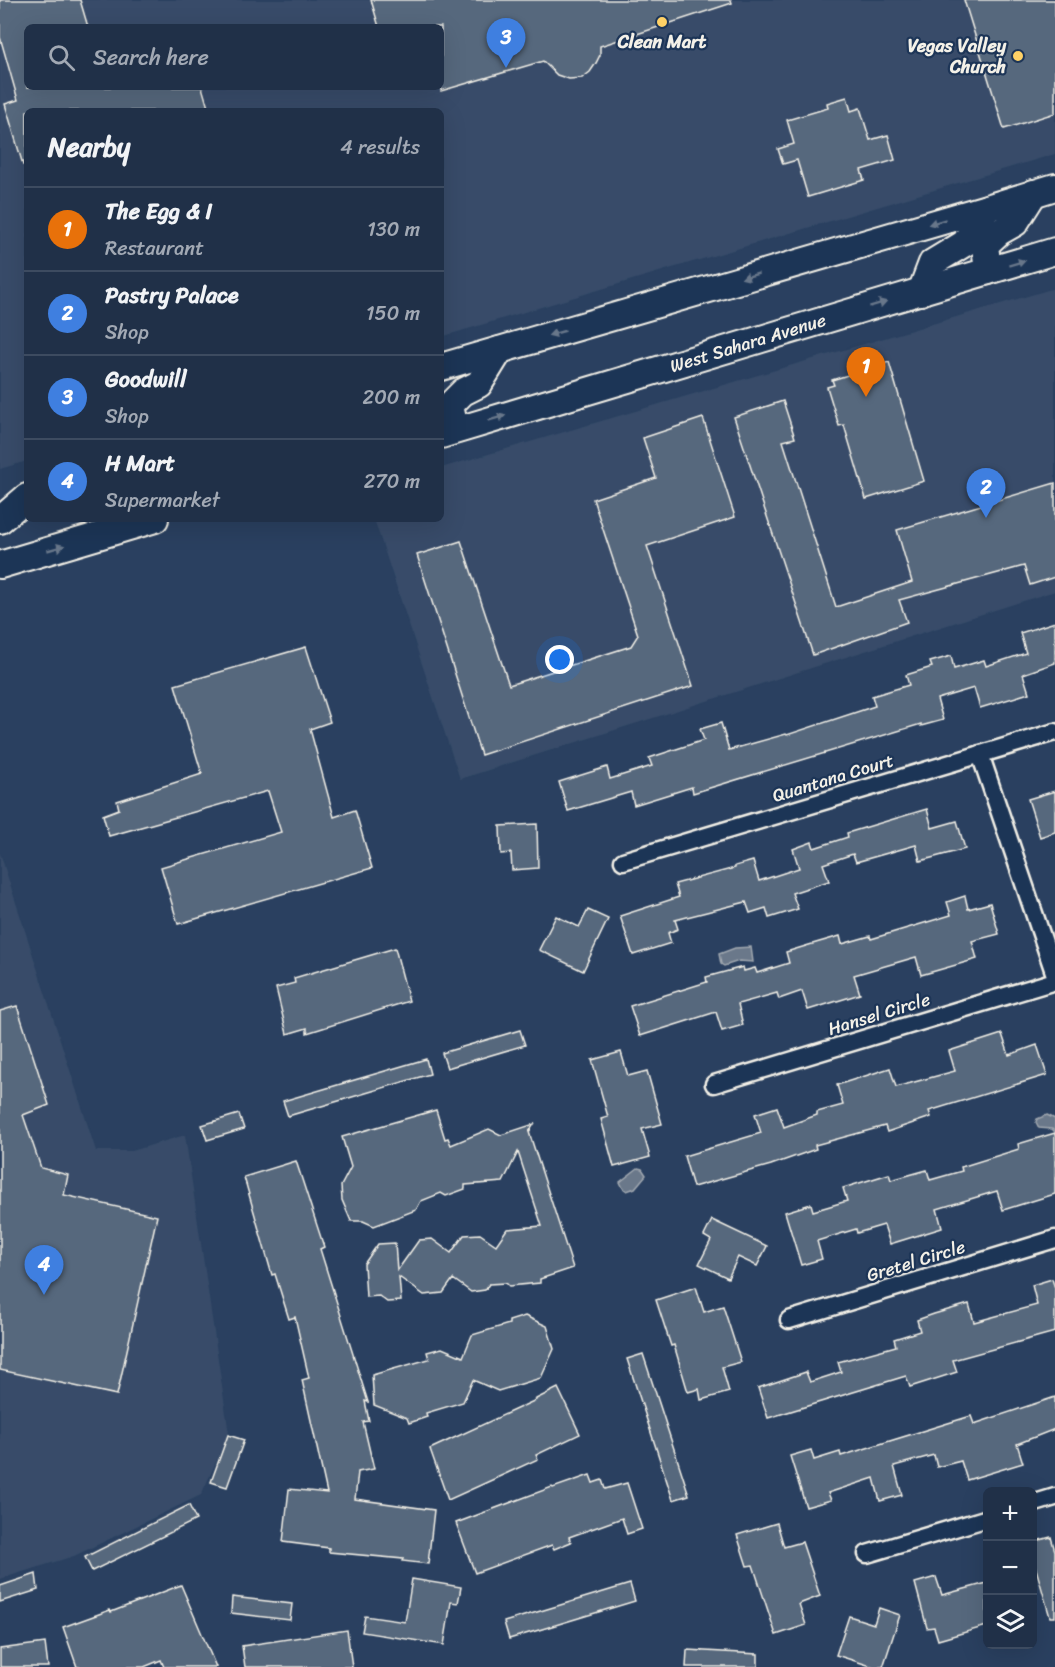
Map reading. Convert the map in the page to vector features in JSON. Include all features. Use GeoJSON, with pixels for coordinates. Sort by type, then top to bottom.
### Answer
{"type":"FeatureCollection","features":[{"type":"Feature","properties":{"kind":"main road"},"geometry":{"type":"LineString","coordinates":[[444,366],[1044,190]]}},
{"type":"Feature","properties":{"kind":"main road"},"geometry":{"type":"LineString","coordinates":[[988,272],[986,245],[999,231],[1015,224],[1044,190]]}},
{"type":"Feature","properties":{"kind":"main road"},"geometry":{"type":"LineString","coordinates":[[921,292],[932,263],[965,243],[987,208]]}},
{"type":"Feature","properties":{"kind":"main road","name":"West Sahara Avenue"},"geometry":{"type":"LineString","coordinates":[[448,433],[1055,251]]}},
{"type":"Feature","properties":{"kind":"main road"},"geometry":{"type":"LineString","coordinates":[[448,433],[450,405],[463,392],[479,384],[500,350]]}},
{"type":"Feature","properties":{"kind":"main road"},"geometry":{"type":"LineString","coordinates":[[0,500],[24,493]]}},
{"type":"Feature","properties":{"kind":"main road"},"geometry":{"type":"LineString","coordinates":[[0,520],[24,500]]}},
{"type":"Feature","properties":{"kind":"main road"},"geometry":{"type":"LineString","coordinates":[[0,565],[145,522]]}},
{"type":"Feature","properties":{"kind":"street","name":"Quantana Court"},"geometry":{"type":"LineString","coordinates":[[623,861],[1055,732]]}},
{"type":"Feature","properties":{"kind":"street"},"geometry":{"type":"LineString","coordinates":[[980,754],[1055,975]]}},
{"type":"Feature","properties":{"kind":"street","name":"Hansel Circle"},"geometry":{"type":"LineString","coordinates":[[714,1084],[1055,981]]}},
{"type":"Feature","properties":{"kind":"street","name":"Gretel Circle"},"geometry":{"type":"LineString","coordinates":[[789,1320],[1055,1239]]}},
{"type":"Feature","properties":{"kind":"street"},"geometry":{"type":"LineString","coordinates":[[1037,1502],[1055,1497]]}},
{"type":"Feature","properties":{"kind":"street"},"geometry":{"type":"LineString","coordinates":[[867,1554],[983,1519]]}},
{"type":"Feature","properties":{"kind":"shaded area"},"geometry":{"type":"Polygon","coordinates":[[[0,0],[1055,0],[1055,154],[444,336],[444,108],[24,108],[24,462],[0,469],[0,0]]]}},
{"type":"Feature","properties":{"kind":"shaded area"},"geometry":{"type":"Polygon","coordinates":[[[1055,288],[1055,591],[460,779],[375,522],[444,522],[444,467],[1055,288]]]}},
{"type":"Feature","properties":{"kind":"shaded area"},"geometry":{"type":"Polygon","coordinates":[[[0,853],[96,1151],[132,1151],[185,1135],[229,1434],[201,1495],[74,1556],[0,1579],[0,853]]]}},
{"type":"Feature","properties":{"kind":"shaded area"},"geometry":{"type":"Polygon","coordinates":[[[751,947],[753,962],[739,961],[724,966],[721,964],[719,954],[735,948],[751,947]]]}},
{"type":"Feature","properties":{"kind":"shaded area"},"geometry":{"type":"Polygon","coordinates":[[[1047,1115],[1055,1119],[1055,1132],[1052,1129],[1039,1128],[1036,1122],[1037,1119],[1047,1115]]]}},
{"type":"Feature","properties":{"kind":"shaded area"},"geometry":{"type":"Polygon","coordinates":[[[638,1168],[642,1169],[646,1175],[635,1188],[627,1191],[620,1182],[638,1168]]]}},
{"type":"Feature","properties":{"kind":"building"},"geometry":{"type":"Polygon","coordinates":[[[0,0],[80,0],[87,24],[24,24],[24,90],[203,90],[208,108],[24,108],[23,165],[5,104],[18,100],[0,37],[0,0]]]}},
{"type":"Feature","properties":{"kind":"building"},"geometry":{"type":"Polygon","coordinates":[[[371,0],[731,0],[732,3],[600,46],[600,55],[596,63],[582,78],[569,79],[557,75],[543,61],[441,91],[444,90],[444,24],[378,24],[371,0]]]}},
{"type":"Feature","properties":{"kind":"building","name":"Vegas Valley Church"},"geometry":{"type":"Polygon","coordinates":[[[964,0],[1055,0],[1055,113],[1004,129],[964,0]]]}},
{"type":"Feature","properties":{"kind":"building"},"geometry":{"type":"Polygon","coordinates":[[[847,97],[851,111],[860,108],[870,140],[888,135],[895,160],[861,170],[864,180],[808,197],[797,160],[783,164],[778,149],[794,144],[787,120],[828,108],[827,103],[847,97]]]}},
{"type":"Feature","properties":{"kind":"building"},"geometry":{"type":"Polygon","coordinates":[[[889,362],[924,481],[866,499],[844,425],[839,426],[827,387],[834,385],[832,380],[889,362]]]}},
{"type":"Feature","properties":{"kind":"building"},"geometry":{"type":"Polygon","coordinates":[[[783,401],[795,438],[783,441],[836,607],[912,582],[897,530],[1055,483],[1055,577],[1030,585],[1024,566],[899,600],[907,622],[813,655],[734,417],[783,401]]]}},
{"type":"Feature","properties":{"kind":"building"},"geometry":{"type":"Polygon","coordinates":[[[703,418],[735,517],[647,546],[693,686],[481,755],[417,555],[461,541],[509,685],[631,646],[638,635],[593,499],[656,478],[643,438],[703,418]]]}},
{"type":"Feature","properties":{"kind":"building"},"geometry":{"type":"Polygon","coordinates":[[[1055,622],[1055,663],[1023,674],[1029,693],[980,708],[974,688],[937,699],[943,720],[921,726],[921,724],[693,793],[692,787],[634,805],[631,792],[568,811],[559,782],[607,767],[610,779],[652,766],[649,758],[704,740],[700,729],[721,723],[729,750],[787,735],[875,706],[872,696],[909,685],[906,675],[932,667],[930,662],[951,656],[954,669],[984,660],[986,666],[1026,653],[1020,633],[1055,622]]]}},
{"type":"Feature","properties":{"kind":"building"},"geometry":{"type":"Polygon","coordinates":[[[306,647],[330,722],[310,729],[334,817],[355,810],[372,868],[178,924],[161,867],[281,832],[268,791],[109,836],[103,815],[119,809],[117,801],[202,774],[175,685],[306,647]]]}},
{"type":"Feature","properties":{"kind":"building"},"geometry":{"type":"Polygon","coordinates":[[[1055,791],[1055,832],[1040,837],[1028,799],[1055,791]]]}},
{"type":"Feature","properties":{"kind":"building"},"geometry":{"type":"Polygon","coordinates":[[[927,809],[932,828],[957,821],[965,849],[920,861],[916,845],[856,862],[853,854],[823,864],[829,881],[792,893],[798,909],[769,918],[766,908],[750,913],[746,902],[675,920],[678,929],[668,933],[671,943],[633,955],[620,916],[679,897],[675,884],[753,861],[759,881],[799,868],[793,849],[812,842],[814,848],[848,837],[847,833],[927,809]]]}},
{"type":"Feature","properties":{"kind":"building"},"geometry":{"type":"Polygon","coordinates":[[[537,824],[538,868],[512,870],[511,853],[501,854],[500,826],[537,824]]]}},
{"type":"Feature","properties":{"kind":"building"},"geometry":{"type":"Polygon","coordinates":[[[965,896],[968,909],[990,903],[999,934],[972,941],[977,959],[921,975],[916,957],[854,975],[860,994],[808,1010],[802,991],[779,999],[777,993],[738,1004],[743,1025],[722,1031],[716,1012],[640,1036],[630,1006],[707,982],[706,977],[743,967],[744,971],[755,968],[757,973],[789,963],[786,952],[840,936],[842,944],[870,936],[871,939],[951,915],[947,902],[965,896]]]}},
{"type":"Feature","properties":{"kind":"building"},"geometry":{"type":"Polygon","coordinates":[[[588,910],[608,919],[583,971],[539,950],[556,916],[579,927],[588,910]]]}},
{"type":"Feature","properties":{"kind":"building"},"geometry":{"type":"Polygon","coordinates":[[[395,948],[409,1001],[307,1033],[307,1028],[287,1034],[276,988],[295,983],[294,978],[395,948]]]}},
{"type":"Feature","properties":{"kind":"building"},"geometry":{"type":"Polygon","coordinates":[[[17,1006],[49,1105],[23,1115],[41,1168],[68,1175],[64,1195],[157,1216],[117,1395],[0,1370],[0,1011],[17,1006]]]}},
{"type":"Feature","properties":{"kind":"building"},"geometry":{"type":"Polygon","coordinates":[[[520,1030],[525,1045],[447,1068],[442,1053],[520,1030]]]}},
{"type":"Feature","properties":{"kind":"building"},"geometry":{"type":"Polygon","coordinates":[[[1002,1034],[1009,1055],[1037,1045],[1047,1075],[929,1111],[931,1117],[887,1132],[885,1126],[815,1145],[816,1149],[771,1165],[693,1187],[684,1156],[761,1133],[755,1114],[777,1107],[784,1127],[817,1115],[817,1112],[843,1105],[837,1085],[890,1068],[896,1087],[955,1071],[949,1051],[1002,1034]]]}},
{"type":"Feature","properties":{"kind":"building"},"geometry":{"type":"Polygon","coordinates":[[[621,1052],[628,1076],[647,1071],[662,1124],[642,1129],[650,1157],[614,1167],[601,1119],[608,1117],[592,1060],[621,1052]]]}},
{"type":"Feature","properties":{"kind":"building"},"geometry":{"type":"Polygon","coordinates":[[[426,1059],[430,1074],[288,1116],[283,1101],[426,1059]]]}},
{"type":"Feature","properties":{"kind":"building"},"geometry":{"type":"Polygon","coordinates":[[[436,1110],[445,1139],[448,1138],[451,1145],[489,1129],[501,1135],[534,1124],[529,1132],[573,1268],[540,1279],[540,1283],[509,1286],[506,1283],[489,1284],[485,1290],[471,1292],[453,1279],[443,1293],[424,1295],[399,1277],[401,1301],[387,1302],[379,1296],[366,1297],[364,1264],[378,1244],[395,1243],[397,1271],[419,1240],[432,1239],[451,1253],[464,1235],[480,1234],[496,1245],[507,1229],[542,1226],[518,1152],[503,1182],[465,1185],[465,1189],[446,1196],[441,1193],[421,1201],[416,1210],[374,1226],[363,1221],[351,1221],[342,1200],[341,1186],[351,1167],[342,1137],[436,1110]]]}},
{"type":"Feature","properties":{"kind":"building"},"geometry":{"type":"Polygon","coordinates":[[[239,1114],[244,1129],[207,1140],[202,1125],[239,1114]]]}},
{"type":"Feature","properties":{"kind":"building"},"geometry":{"type":"Polygon","coordinates":[[[1055,1133],[1055,1194],[1003,1210],[997,1191],[937,1209],[942,1228],[890,1244],[884,1225],[857,1233],[856,1229],[817,1241],[822,1259],[801,1265],[785,1212],[811,1204],[813,1211],[847,1201],[843,1188],[889,1174],[891,1180],[927,1170],[930,1180],[962,1171],[961,1167],[1019,1149],[1018,1144],[1055,1133]]]}},
{"type":"Feature","properties":{"kind":"building"},"geometry":{"type":"Polygon","coordinates":[[[296,1161],[324,1247],[320,1249],[368,1402],[365,1401],[369,1421],[363,1422],[374,1469],[358,1472],[355,1499],[434,1510],[428,1564],[402,1561],[403,1559],[329,1552],[329,1548],[283,1542],[289,1489],[327,1493],[302,1380],[309,1378],[295,1317],[289,1319],[275,1274],[272,1275],[244,1177],[296,1161]]]}},
{"type":"Feature","properties":{"kind":"building"},"geometry":{"type":"Polygon","coordinates":[[[712,1220],[767,1246],[757,1266],[738,1257],[728,1278],[699,1264],[711,1240],[704,1236],[712,1220]]]}},
{"type":"Feature","properties":{"kind":"building"},"geometry":{"type":"Polygon","coordinates":[[[1052,1279],[1055,1288],[1055,1332],[953,1360],[957,1372],[910,1387],[906,1376],[768,1418],[758,1388],[806,1372],[810,1382],[841,1372],[838,1362],[896,1346],[894,1339],[920,1331],[917,1320],[934,1314],[969,1304],[974,1322],[1037,1305],[1032,1285],[1052,1279]]]}},
{"type":"Feature","properties":{"kind":"building"},"geometry":{"type":"Polygon","coordinates":[[[696,1287],[704,1312],[723,1306],[741,1362],[722,1367],[729,1392],[701,1400],[699,1389],[688,1392],[674,1345],[671,1346],[656,1300],[696,1287]]]}},
{"type":"Feature","properties":{"kind":"building"},"geometry":{"type":"Polygon","coordinates":[[[525,1316],[547,1326],[554,1349],[541,1378],[498,1391],[473,1380],[463,1402],[426,1413],[427,1417],[409,1423],[407,1418],[374,1405],[372,1375],[429,1359],[427,1352],[442,1348],[463,1357],[472,1335],[509,1324],[509,1321],[525,1316]]]}},
{"type":"Feature","properties":{"kind":"building"},"geometry":{"type":"Polygon","coordinates":[[[643,1354],[689,1495],[673,1500],[627,1359],[643,1354]]]}},
{"type":"Feature","properties":{"kind":"building"},"geometry":{"type":"Polygon","coordinates":[[[558,1388],[580,1434],[536,1455],[538,1459],[448,1500],[430,1449],[558,1388]]]}},
{"type":"Feature","properties":{"kind":"building"},"geometry":{"type":"Polygon","coordinates":[[[1055,1397],[1055,1429],[1017,1444],[1023,1463],[967,1480],[961,1461],[937,1467],[934,1455],[894,1466],[902,1495],[880,1501],[874,1478],[828,1493],[831,1500],[806,1507],[790,1456],[811,1450],[814,1460],[840,1452],[841,1456],[971,1416],[974,1424],[1055,1397]]]}},
{"type":"Feature","properties":{"kind":"building"},"geometry":{"type":"Polygon","coordinates":[[[228,1435],[244,1440],[227,1487],[211,1482],[228,1435]]]}},
{"type":"Feature","properties":{"kind":"building"},"geometry":{"type":"Polygon","coordinates":[[[590,1475],[593,1483],[602,1480],[605,1489],[627,1483],[642,1529],[627,1534],[622,1518],[569,1537],[571,1542],[554,1549],[552,1545],[475,1573],[456,1523],[590,1475]]]}},
{"type":"Feature","properties":{"kind":"building"},"geometry":{"type":"Polygon","coordinates":[[[189,1505],[196,1520],[92,1571],[85,1557],[189,1505]]]}},
{"type":"Feature","properties":{"kind":"building"},"geometry":{"type":"Polygon","coordinates":[[[777,1523],[784,1547],[802,1542],[820,1596],[799,1604],[806,1625],[776,1635],[753,1565],[747,1566],[737,1535],[777,1523]]]}},
{"type":"Feature","properties":{"kind":"building"},"geometry":{"type":"Polygon","coordinates":[[[1051,1537],[1055,1551],[1055,1617],[1050,1617],[1037,1572],[1037,1541],[1051,1537]]]}},
{"type":"Feature","properties":{"kind":"building"},"geometry":{"type":"Polygon","coordinates":[[[36,1574],[38,1590],[0,1602],[0,1586],[36,1574]]]}},
{"type":"Feature","properties":{"kind":"building"},"geometry":{"type":"Polygon","coordinates":[[[936,1577],[942,1595],[983,1584],[983,1627],[938,1640],[934,1627],[927,1628],[915,1583],[936,1577]]]}},
{"type":"Feature","properties":{"kind":"building"},"geometry":{"type":"Polygon","coordinates":[[[412,1579],[461,1587],[458,1603],[451,1602],[444,1645],[362,1632],[365,1616],[405,1622],[412,1579]]]}},
{"type":"Feature","properties":{"kind":"building"},"geometry":{"type":"Polygon","coordinates":[[[630,1584],[635,1601],[509,1639],[504,1622],[630,1584]]]}},
{"type":"Feature","properties":{"kind":"building"},"geometry":{"type":"Polygon","coordinates":[[[181,1585],[216,1667],[164,1667],[161,1660],[144,1667],[77,1667],[63,1627],[110,1610],[111,1612],[181,1585]]]}},
{"type":"Feature","properties":{"kind":"building"},"geometry":{"type":"Polygon","coordinates":[[[232,1597],[292,1604],[290,1620],[231,1613],[232,1597]]]}},
{"type":"Feature","properties":{"kind":"building"},"geometry":{"type":"Polygon","coordinates":[[[879,1608],[900,1615],[883,1667],[874,1667],[836,1655],[849,1616],[874,1624],[879,1608]]]}},
{"type":"Feature","properties":{"kind":"building"},"geometry":{"type":"Polygon","coordinates":[[[347,1630],[352,1667],[245,1667],[242,1646],[347,1630]]]}},
{"type":"Feature","properties":{"kind":"building"},"geometry":{"type":"Polygon","coordinates":[[[45,1643],[48,1667],[0,1667],[0,1649],[45,1643]]]}},
{"type":"Feature","properties":{"kind":"building"},"geometry":{"type":"Polygon","coordinates":[[[687,1650],[758,1654],[758,1667],[686,1667],[687,1650]]]}},
{"type":"Feature","properties":{"kind":"place","name":"Clean Mart"},"geometry":{"type":"Point","coordinates":[662,22]}},
{"type":"Feature","properties":{"kind":"place","name":"Vegas Valley Church"},"geometry":{"type":"Point","coordinates":[1018,56]}},
{"type":"Feature","properties":{"kind":"place","name":"Goodwill"},"geometry":{"type":"Point","coordinates":[506,68]}},
{"type":"Feature","properties":{"kind":"place","name":"The Egg & I"},"geometry":{"type":"Point","coordinates":[866,397]}},
{"type":"Feature","properties":{"kind":"place","name":"Pastry Palace"},"geometry":{"type":"Point","coordinates":[986,518]}},
{"type":"Feature","properties":{"kind":"place","name":"H Mart"},"geometry":{"type":"Point","coordinates":[44,1295]}}]}
